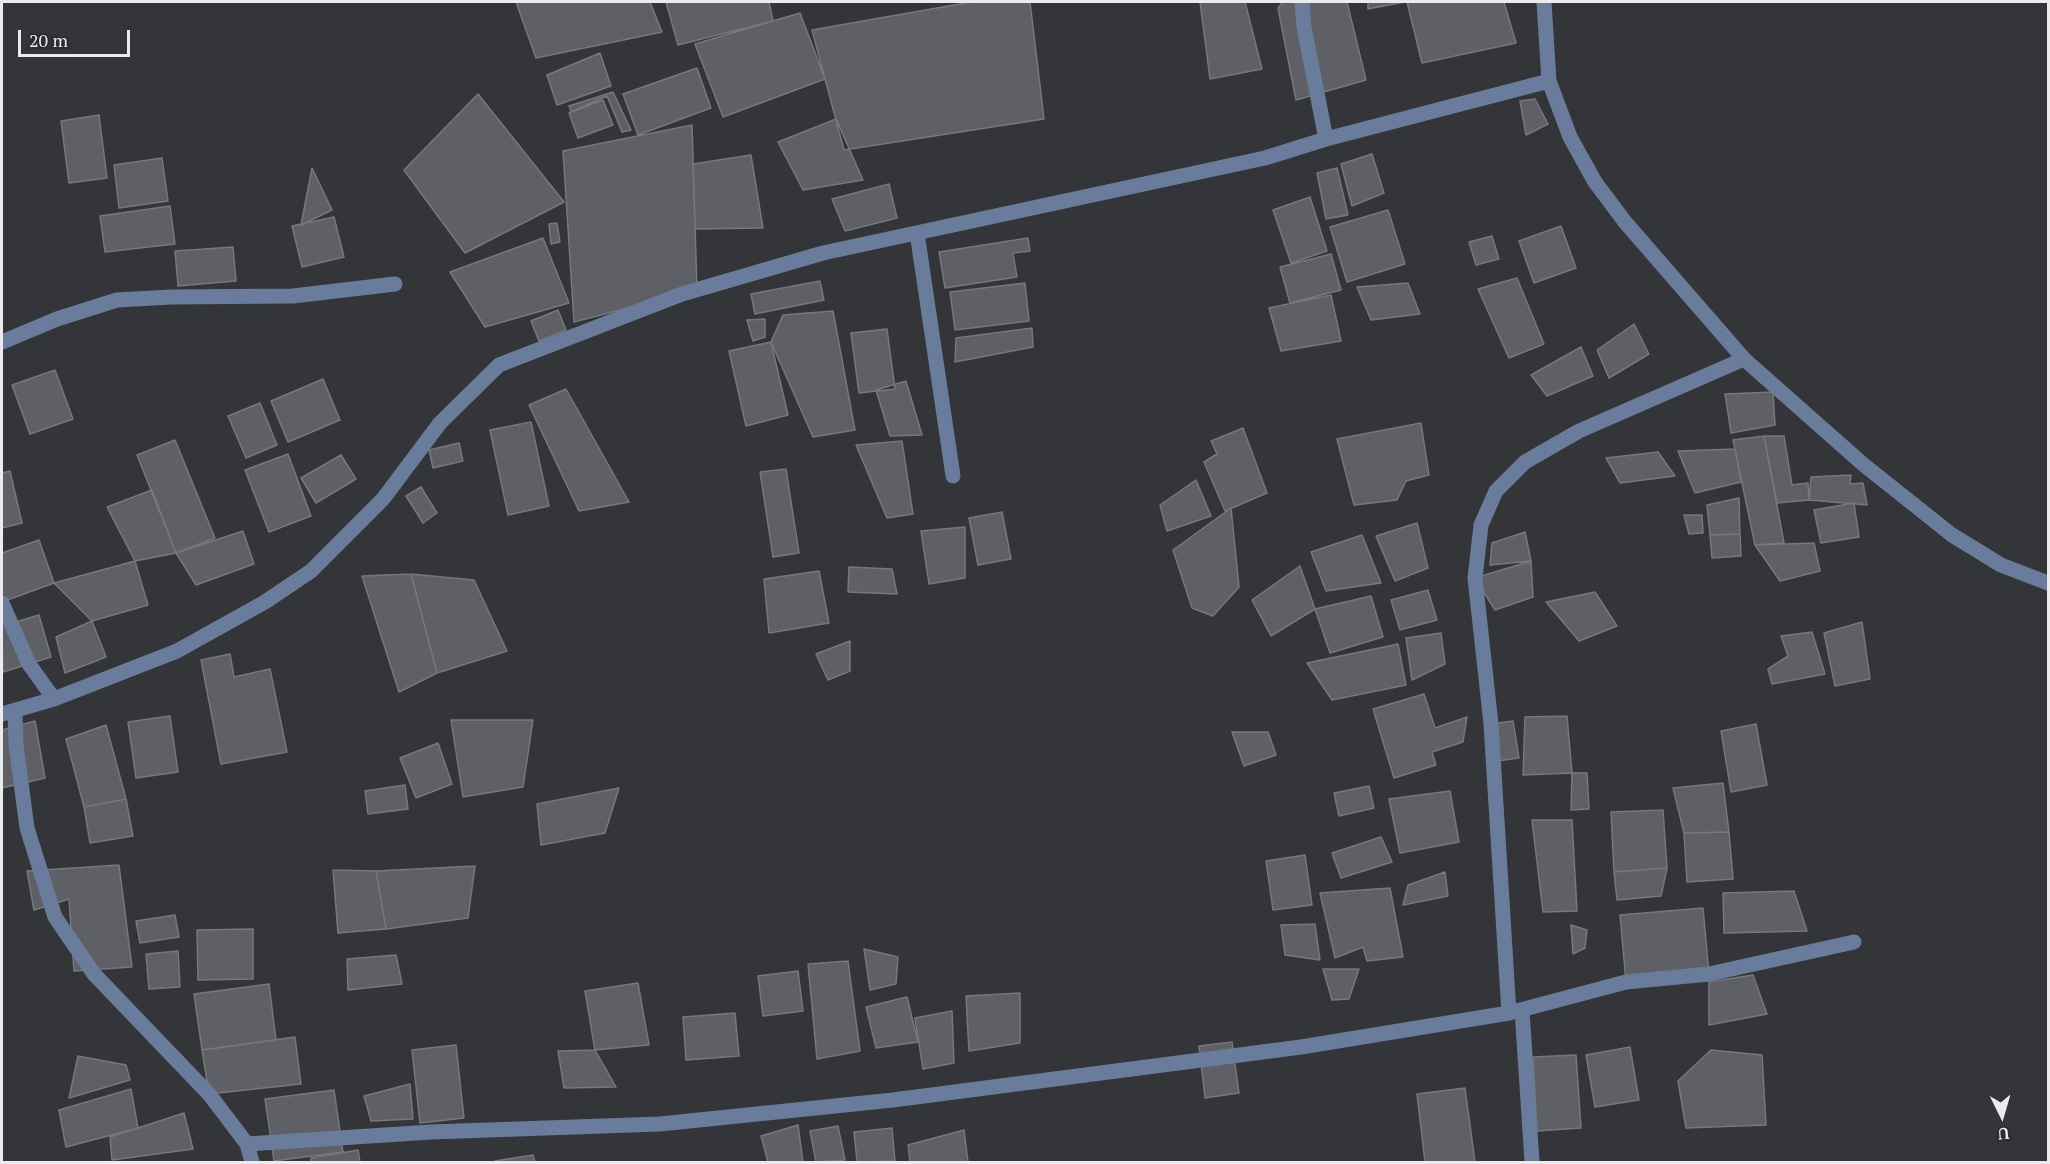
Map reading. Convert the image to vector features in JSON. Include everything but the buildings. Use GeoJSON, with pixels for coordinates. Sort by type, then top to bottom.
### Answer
{"type":"FeatureCollection","features":[{"type":"Feature","properties":{"kind":"street"},"geometry":{"type":"LineString","coordinates":[[1302,2],[1304,27],[1326,139]]}},
{"type":"Feature","properties":{"kind":"street"},"geometry":{"type":"LineString","coordinates":[[1544,2],[1549,81],[1570,137],[1594,182],[1625,222],[1744,359],[1864,465],[1952,535],[2001,565],[2049,583]]}},
{"type":"Feature","properties":{"kind":"street"},"geometry":{"type":"LineString","coordinates":[[252,1162],[247,1144],[176,1057],[94,974],[55,917],[27,828],[16,745],[8,713],[54,699],[177,651],[265,602],[312,572],[383,499],[440,423],[499,365],[682,294],[823,253],[1265,158],[1326,139],[1549,81]]}},
{"type":"Feature","properties":{"kind":"street"},"geometry":{"type":"LineString","coordinates":[[916,233],[953,476]]}},
{"type":"Feature","properties":{"kind":"street"},"geometry":{"type":"LineString","coordinates":[[2,342],[57,319],[117,300],[293,296],[395,284]]}},
{"type":"Feature","properties":{"kind":"street"},"geometry":{"type":"LineString","coordinates":[[1532,1162],[1516,1011],[1491,724],[1474,578],[1481,525],[1496,491],[1525,462],[1579,431],[1744,359]]}},
{"type":"Feature","properties":{"kind":"street"},"geometry":{"type":"LineString","coordinates":[[2,603],[29,664],[54,699]]}},
{"type":"Feature","properties":{"kind":"street"},"geometry":{"type":"LineString","coordinates":[[247,1144],[431,1132],[660,1124],[893,1100],[1290,1048],[1516,1011],[1626,982],[1709,974],[1854,942]]}}]}
